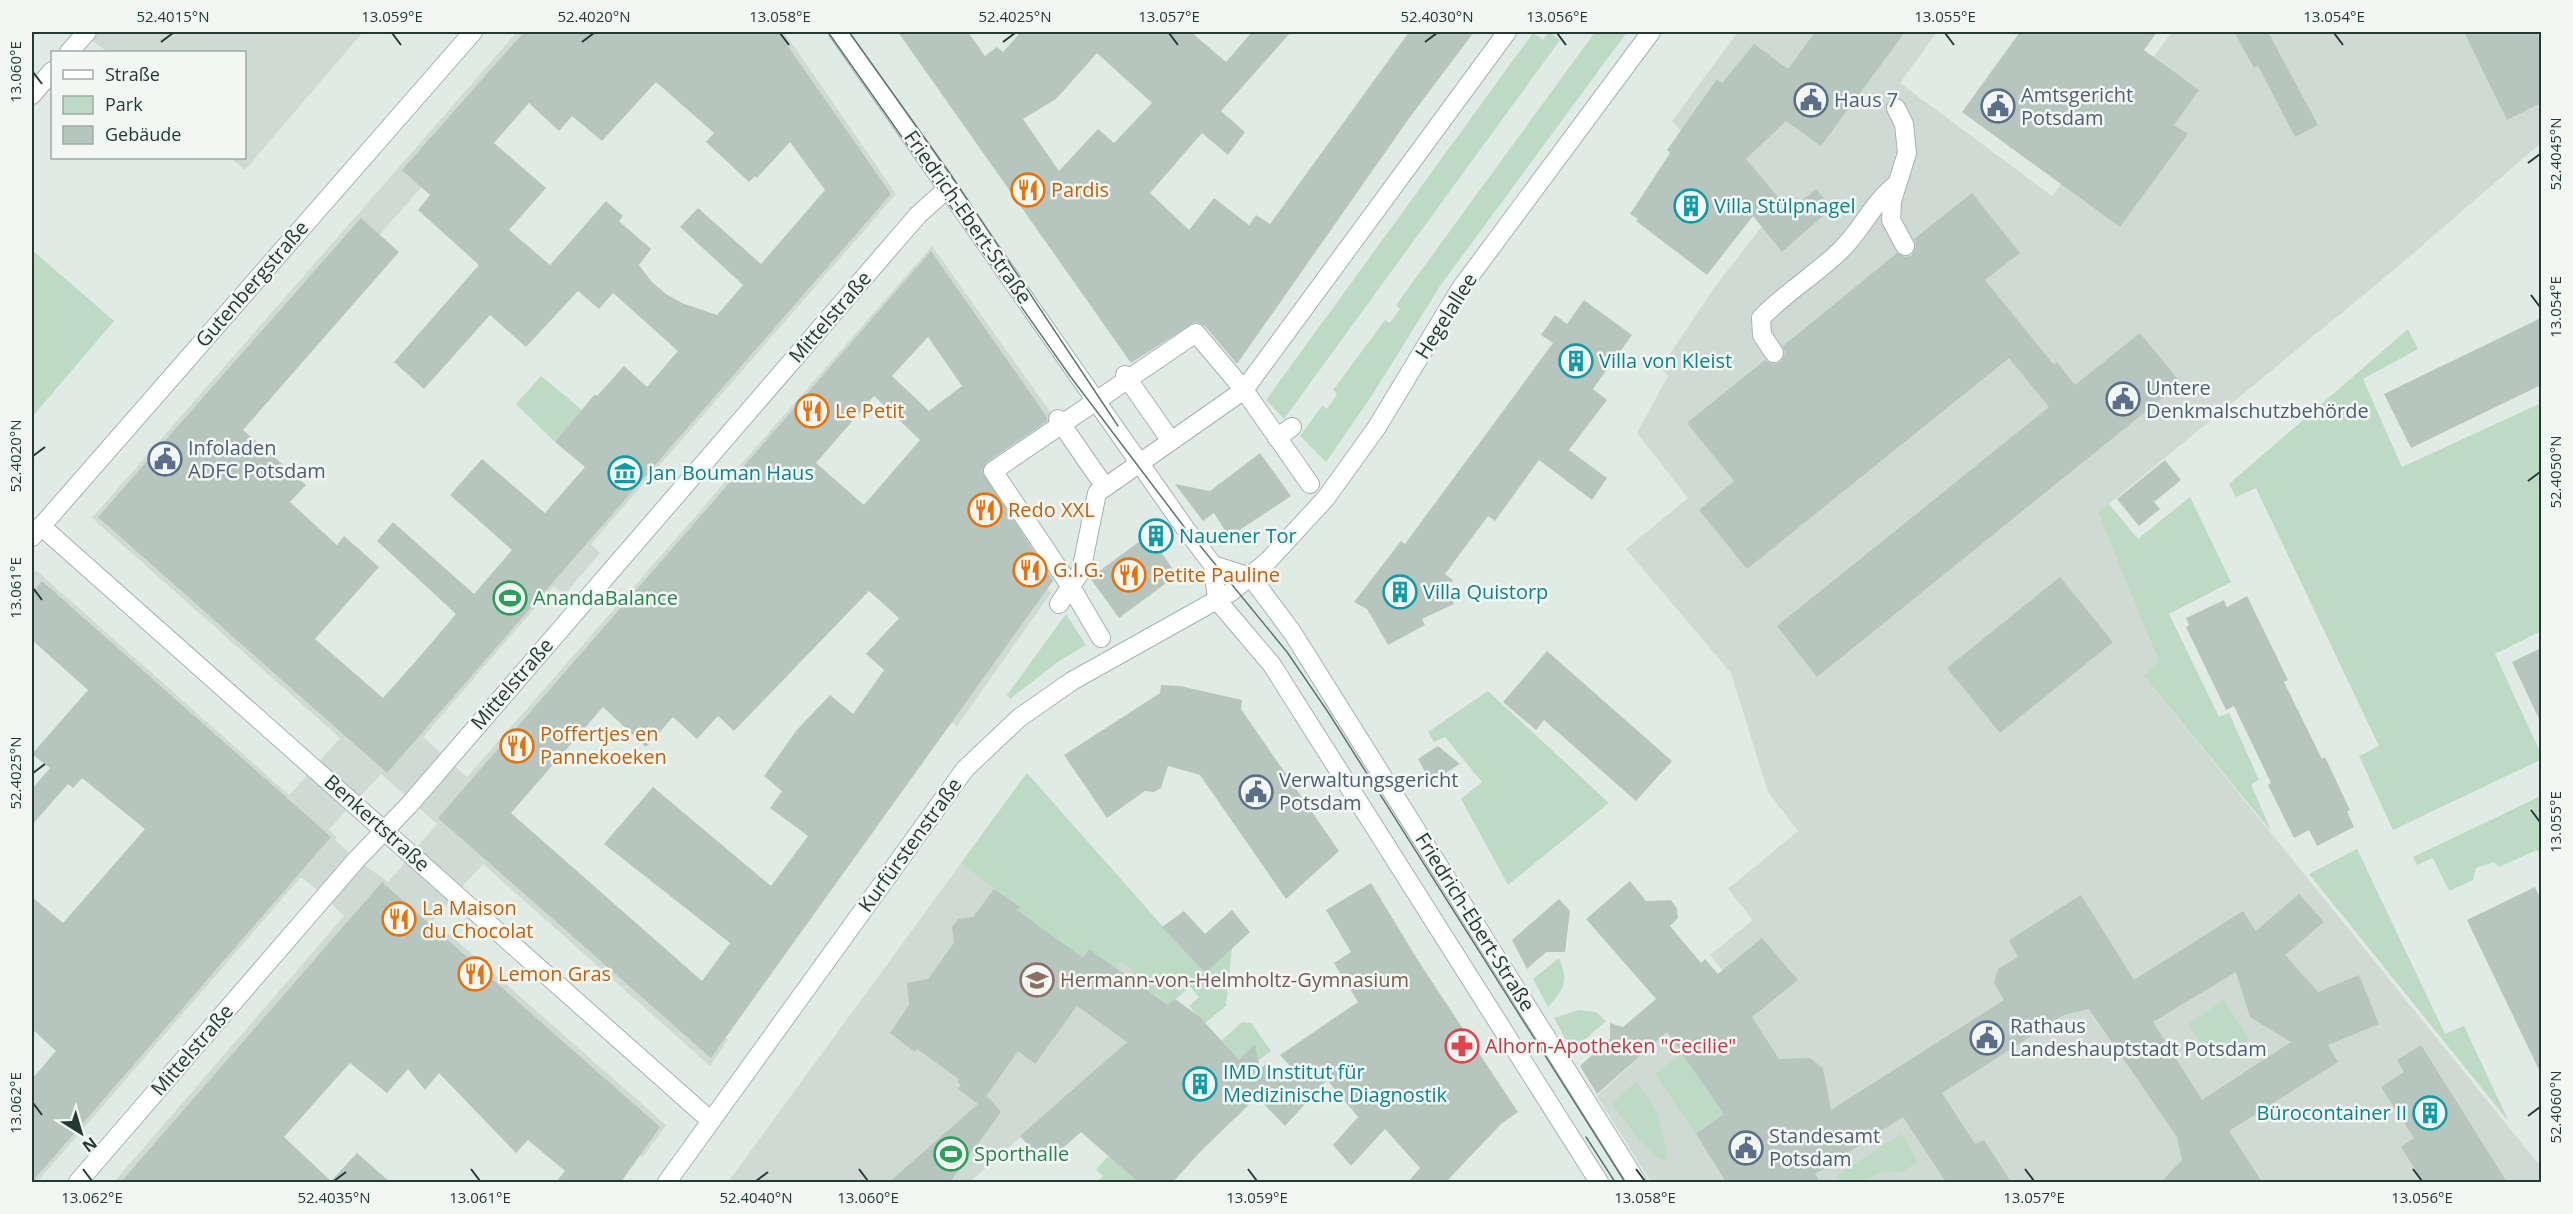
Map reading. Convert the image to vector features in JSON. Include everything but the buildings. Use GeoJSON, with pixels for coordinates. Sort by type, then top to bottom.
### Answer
{"type":"FeatureCollection","features":[{"type":"Feature","properties":{"kind":"street"},"geometry":{"type":"LineString","coordinates":[[70,51],[87,32]]}},
{"type":"Feature","properties":{"kind":"street","name":"Gutenbergstraße"},"geometry":{"type":"LineString","coordinates":[[36,531],[473,32]]}},
{"type":"Feature","properties":{"kind":"street","name":"Friedrich-Ebert-Straße"},"geometry":{"type":"LineString","coordinates":[[838,32],[1186,530],[1213,565]]}},
{"type":"Feature","properties":{"kind":"street"},"geometry":{"type":"LineString","coordinates":[[1059,604],[1082,571],[1096,493],[1171,441],[1243,378],[1507,32]]}},
{"type":"Feature","properties":{"kind":"street","name":"Hegelallee"},"geometry":{"type":"LineString","coordinates":[[1224,596],[1251,577],[1326,498],[1377,427],[1461,288],[1651,32]]}},
{"type":"Feature","properties":{"kind":"street"},"geometry":{"type":"LineString","coordinates":[[32,95],[51,72]]}},
{"type":"Feature","properties":{"kind":"street"},"geometry":{"type":"LineString","coordinates":[[1896,108],[1904,124],[1907,141],[1905,166],[1892,201],[1891,220],[1905,246]]}},
{"type":"Feature","properties":{"kind":"street"},"geometry":{"type":"LineString","coordinates":[[1774,353],[1762,336],[1761,318],[1778,300],[1841,250],[1881,196],[1897,184]]}},
{"type":"Feature","properties":{"kind":"street","name":"Mittelstraße"},"geometry":{"type":"LineString","coordinates":[[78,1182],[918,215],[948,188]]}},
{"type":"Feature","properties":{"kind":"street"},"geometry":{"type":"LineString","coordinates":[[1101,638],[1071,587],[1048,558],[1004,493],[993,471],[1060,422],[1096,402],[1127,377],[1196,333],[1243,378],[1277,438],[1310,484]]}},
{"type":"Feature","properties":{"kind":"street"},"geometry":{"type":"LineString","coordinates":[[1127,377],[1171,441]]}},
{"type":"Feature","properties":{"kind":"street"},"geometry":{"type":"LineString","coordinates":[[1060,422],[1105,487]]}},
{"type":"Feature","properties":{"kind":"street"},"geometry":{"type":"LineString","coordinates":[[1277,438],[1292,427]]}},
{"type":"Feature","properties":{"kind":"street","name":"Benkertstraße"},"geometry":{"type":"LineString","coordinates":[[36,531],[385,830],[711,1121]]}},
{"type":"Feature","properties":{"kind":"street"},"geometry":{"type":"LineString","coordinates":[[1213,565],[1251,577]]}},
{"type":"Feature","properties":{"kind":"street"},"geometry":{"type":"LineString","coordinates":[[1213,565],[1224,596]]}},
{"type":"Feature","properties":{"kind":"street","name":"Friedrich-Ebert-Straße"},"geometry":{"type":"LineString","coordinates":[[1251,577],[1292,632],[1637,1182]]}},
{"type":"Feature","properties":{"kind":"street","name":"Friedrich-Ebert-Straße"},"geometry":{"type":"LineString","coordinates":[[1224,596],[1272,665],[1599,1182]]}},
{"type":"Feature","properties":{"kind":"street","name":"Kurfürstenstraße"},"geometry":{"type":"LineString","coordinates":[[667,1182],[965,769],[1019,718],[1072,681],[1224,596]]}},
{"type":"Feature","properties":{"kind":"shaded area"},"geometry":{"type":"Polygon","coordinates":[[[82,32],[363,32],[245,170],[231,159],[246,159],[246,51],[106,51],[82,32]]]}},
{"type":"Feature","properties":{"kind":"shaded area"},"geometry":{"type":"Polygon","coordinates":[[[517,32],[558,32],[133,515],[382,737],[849,195],[736,32],[784,32],[896,194],[591,544],[600,553],[564,595],[554,586],[423,737],[443,755],[407,797],[381,774],[359,798],[318,763],[340,738],[92,518],[517,32]]]}},
{"type":"Feature","properties":{"kind":"shaded area"},"geometry":{"type":"Polygon","coordinates":[[[1738,32],[1937,32],[1900,83],[2052,196],[2172,32],[2541,32],[2541,143],[2395,269],[2098,513],[2160,662],[2144,676],[2541,1167],[2541,1182],[1651,1182],[1597,1096],[1727,976],[1710,955],[1753,920],[1728,889],[1798,831],[1768,792],[1731,673],[1626,549],[1688,498],[1637,433],[1668,376],[1661,367],[1714,288],[1762,226],[1672,121],[1738,32]]]}},
{"type":"Feature","properties":{"kind":"shaded area"},"geometry":{"type":"Polygon","coordinates":[[[932,246],[1056,420],[985,469],[1056,576],[1048,588],[1051,593],[957,726],[928,706],[949,473],[1013,428],[925,304],[480,821],[728,1040],[710,1066],[483,864],[461,888],[416,848],[437,824],[416,805],[452,764],[467,777],[932,246]]]}},
{"type":"Feature","properties":{"kind":"shaded area"},"geometry":{"type":"Polygon","coordinates":[[[36,570],[289,795],[310,772],[349,807],[329,830],[337,837],[335,840],[351,854],[318,891],[301,877],[37,1182],[32,1182],[32,1146],[296,839],[32,607],[32,575],[36,570]]]}},
{"type":"Feature","properties":{"kind":"shaded area","name":"Hermann-von-Helmholtz-Gymnasium"},"geometry":{"type":"Polygon","coordinates":[[[1027,773],[1159,925],[1205,973],[970,1182],[728,1182],[1027,773]]]}},
{"type":"Feature","properties":{"kind":"shaded area"},"geometry":{"type":"Polygon","coordinates":[[[408,859],[453,898],[433,920],[666,1125],[642,1158],[377,926],[154,1182],[114,1182],[344,916],[330,902],[363,864],[388,882],[408,859]]]}},
{"type":"Feature","properties":{"kind":"green space"},"geometry":{"type":"Polygon","coordinates":[[[1549,32],[1560,40],[1284,419],[1266,400],[1533,33],[1543,40],[1549,32]]]}},
{"type":"Feature","properties":{"kind":"green space"},"geometry":{"type":"Polygon","coordinates":[[[1595,32],[1627,32],[1440,286],[1371,397],[1326,462],[1300,436],[1322,406],[1327,409],[1337,394],[1333,390],[1385,320],[1390,323],[1400,309],[1396,305],[1595,32]]]}},
{"type":"Feature","properties":{"kind":"green space"},"geometry":{"type":"Polygon","coordinates":[[[32,250],[114,321],[32,417],[32,250]]]}},
{"type":"Feature","properties":{"kind":"green space"},"geometry":{"type":"Polygon","coordinates":[[[2408,329],[2418,349],[2363,379],[2402,467],[2541,403],[2541,631],[2495,654],[2542,759],[2393,830],[2359,756],[2379,746],[2256,488],[2236,497],[2229,484],[2408,329]]]}},
{"type":"Feature","properties":{"kind":"green space"},"geometry":{"type":"Polygon","coordinates":[[[541,376],[582,410],[555,442],[516,404],[541,376]]]}},
{"type":"Feature","properties":{"kind":"green space"},"geometry":{"type":"Polygon","coordinates":[[[2190,497],[2231,582],[2169,614],[2219,717],[2229,713],[2259,780],[2251,784],[2271,831],[2144,676],[2159,661],[2098,513],[2109,504],[2138,539],[2190,497]]]}},
{"type":"Feature","properties":{"kind":"green space"},"geometry":{"type":"Polygon","coordinates":[[[1066,614],[1086,645],[1059,661],[1010,699],[1007,695],[1066,614]]]}},
{"type":"Feature","properties":{"kind":"green space"},"geometry":{"type":"Polygon","coordinates":[[[1488,691],[1609,803],[1508,885],[1461,799],[1482,782],[1445,737],[1434,742],[1428,732],[1488,691]]]}},
{"type":"Feature","properties":{"kind":"green space"},"geometry":{"type":"Polygon","coordinates":[[[1027,773],[1204,973],[1232,948],[1226,1006],[1205,1023],[1189,1006],[1199,997],[1190,986],[1169,1005],[1129,977],[1134,970],[1121,961],[1116,968],[1089,949],[1083,958],[1017,910],[1019,907],[961,863],[1027,773]]]}},
{"type":"Feature","properties":{"kind":"green space"},"geometry":{"type":"Polygon","coordinates":[[[2541,796],[2541,857],[2537,850],[2499,867],[2494,862],[2476,868],[2473,880],[2449,891],[2433,858],[2417,865],[2413,857],[2541,796]]]}},
{"type":"Feature","properties":{"kind":"green space"},"geometry":{"type":"Polygon","coordinates":[[[2357,849],[2445,1034],[2464,1026],[2509,1122],[2309,874],[2357,849]]]}},
{"type":"Feature","properties":{"kind":"green space"},"geometry":{"type":"Polygon","coordinates":[[[1559,958],[1564,973],[1563,984],[1558,995],[1548,1007],[1533,979],[1559,958]]]}},
{"type":"Feature","properties":{"kind":"green space"},"geometry":{"type":"Polygon","coordinates":[[[2224,1000],[2249,1039],[2213,1062],[2188,1024],[2224,1000]]]}},
{"type":"Feature","properties":{"kind":"green space"},"geometry":{"type":"Polygon","coordinates":[[[1579,1010],[1596,1012],[1606,1021],[1572,1051],[1554,1018],[1579,1010]]]}},
{"type":"Feature","properties":{"kind":"green space"},"geometry":{"type":"Polygon","coordinates":[[[1242,1022],[1251,1023],[1271,1051],[1258,1061],[1239,1060],[1221,1041],[1242,1022]]]}},
{"type":"Feature","properties":{"kind":"green space"},"geometry":{"type":"Polygon","coordinates":[[[1682,1054],[1712,1097],[1733,1108],[1696,1134],[1655,1074],[1682,1054]]]}},
{"type":"Feature","properties":{"kind":"green space"},"geometry":{"type":"Polygon","coordinates":[[[1637,1081],[1657,1113],[1668,1156],[1664,1161],[1642,1142],[1612,1103],[1637,1081]]]}},
{"type":"Feature","properties":{"kind":"green space"},"geometry":{"type":"Polygon","coordinates":[[[1901,1134],[1918,1162],[1902,1172],[1884,1171],[1863,1182],[1842,1182],[1837,1175],[1901,1134]]]}},
{"type":"Feature","properties":{"kind":"green space"},"geometry":{"type":"Polygon","coordinates":[[[1108,1156],[1138,1182],[1097,1182],[1103,1176],[1096,1170],[1108,1156]]]}},
{"type":"Feature","properties":{"kind":"tram line"},"geometry":{"type":"LineString","coordinates":[[828,32],[1070,376],[1185,528]]}},
{"type":"Feature","properties":{"kind":"tram line"},"geometry":{"type":"LineString","coordinates":[[849,32],[949,172],[1118,426]]}},
{"type":"Feature","properties":{"kind":"tram line"},"geometry":{"type":"LineString","coordinates":[[1188,531],[1287,652],[1328,712],[1625,1182]]}},
{"type":"Feature","properties":{"kind":"tram line"},"geometry":{"type":"LineString","coordinates":[[1586,1137],[1615,1182]]}},
{"type":"Feature","properties":{"kind":"place","name":"Haus 7"},"geometry":{"type":"Point","coordinates":[1811,100]}},
{"type":"Feature","properties":{"kind":"place","name":"Amtsgericht Potsdam"},"geometry":{"type":"Point","coordinates":[1998,106]}},
{"type":"Feature","properties":{"kind":"place","name":"Pardis"},"geometry":{"type":"Point","coordinates":[1028,190]}},
{"type":"Feature","properties":{"kind":"place","name":"Villa Stülpnagel"},"geometry":{"type":"Point","coordinates":[1691,206]}},
{"type":"Feature","properties":{"kind":"place","name":"Villa von Kleist"},"geometry":{"type":"Point","coordinates":[1576,361]}},
{"type":"Feature","properties":{"kind":"place","name":"Untere Denkmalschutzbehörde"},"geometry":{"type":"Point","coordinates":[2123,399]}},
{"type":"Feature","properties":{"kind":"place","name":"Le Petit"},"geometry":{"type":"Point","coordinates":[812,411]}},
{"type":"Feature","properties":{"kind":"place","name":"Infoladen ADFC Potsdam"},"geometry":{"type":"Point","coordinates":[165,459]}},
{"type":"Feature","properties":{"kind":"place","name":"Jan Bouman Haus"},"geometry":{"type":"Point","coordinates":[625,473]}},
{"type":"Feature","properties":{"kind":"place","name":"Redo XXL"},"geometry":{"type":"Point","coordinates":[985,510]}},
{"type":"Feature","properties":{"kind":"place","name":"Nauener Tor"},"geometry":{"type":"Point","coordinates":[1156,536]}},
{"type":"Feature","properties":{"kind":"place","name":"G.I.G."},"geometry":{"type":"Point","coordinates":[1030,570]}},
{"type":"Feature","properties":{"kind":"place","name":"Petite Pauline"},"geometry":{"type":"Point","coordinates":[1129,575]}},
{"type":"Feature","properties":{"kind":"place","name":"Villa Quistorp"},"geometry":{"type":"Point","coordinates":[1400,592]}},
{"type":"Feature","properties":{"kind":"place","name":"AnandaBalance"},"geometry":{"type":"Point","coordinates":[510,598]}},
{"type":"Feature","properties":{"kind":"place","name":"Poffertjes en Pannekoeken"},"geometry":{"type":"Point","coordinates":[517,746]}},
{"type":"Feature","properties":{"kind":"place","name":"Verwaltungsgericht Potsdam"},"geometry":{"type":"Point","coordinates":[1256,792]}},
{"type":"Feature","properties":{"kind":"place","name":"La Maison du Chocolat"},"geometry":{"type":"Point","coordinates":[399,919]}},
{"type":"Feature","properties":{"kind":"place","name":"Lemon Gras"},"geometry":{"type":"Point","coordinates":[475,974]}},
{"type":"Feature","properties":{"kind":"place","name":"Hermann-von-Helmholtz-Gymnasium"},"geometry":{"type":"Point","coordinates":[1037,980]}},
{"type":"Feature","properties":{"kind":"place","name":"Rathaus Landeshauptstadt Potsdam"},"geometry":{"type":"Point","coordinates":[1987,1038]}},
{"type":"Feature","properties":{"kind":"place","name":"Alhorn-Apotheken \"Cecilie\""},"geometry":{"type":"Point","coordinates":[1462,1046]}},
{"type":"Feature","properties":{"kind":"place","name":"IMD Institut für Medizinische Diagnostik"},"geometry":{"type":"Point","coordinates":[1200,1084]}},
{"type":"Feature","properties":{"kind":"place","name":"Bürocontainer II"},"geometry":{"type":"Point","coordinates":[2430,1113]}},
{"type":"Feature","properties":{"kind":"place","name":"Standesamt Potsdam"},"geometry":{"type":"Point","coordinates":[1746,1148]}},
{"type":"Feature","properties":{"kind":"place","name":"Sporthalle"},"geometry":{"type":"Point","coordinates":[951,1154]}}]}
